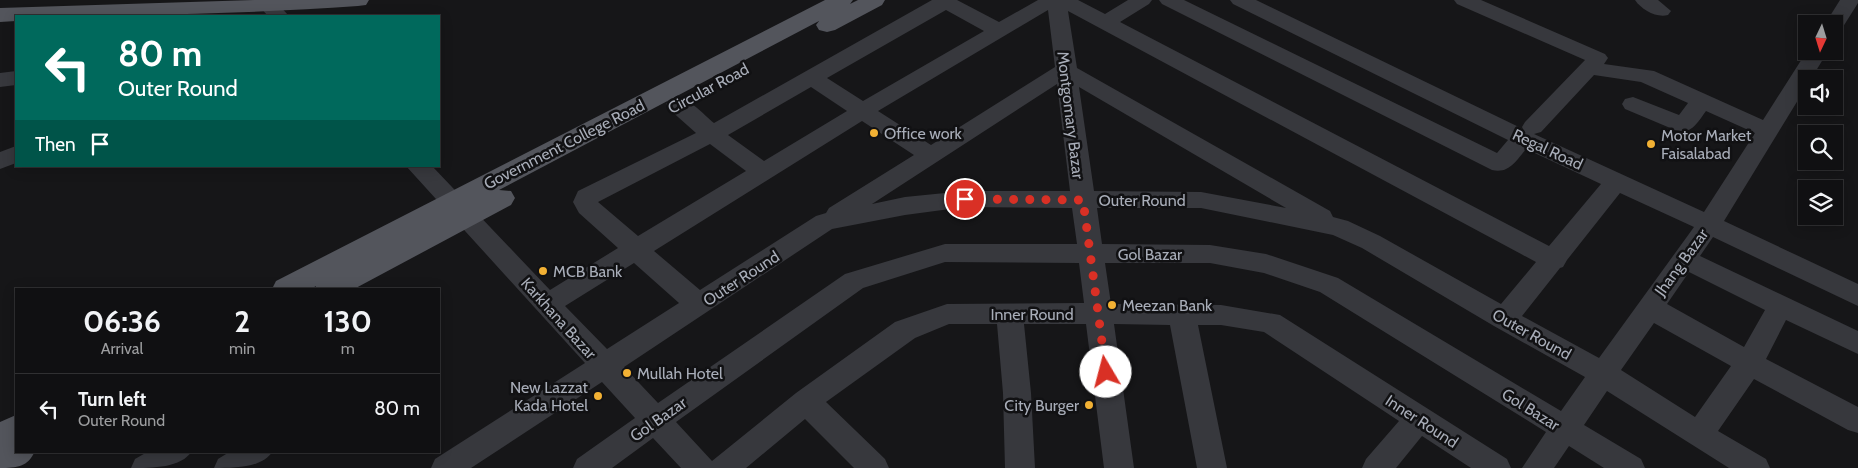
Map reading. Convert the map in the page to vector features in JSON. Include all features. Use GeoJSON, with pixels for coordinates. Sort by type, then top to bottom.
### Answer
{"type":"FeatureCollection","features":[{"type":"Feature","properties":{"kind":"main road"},"geometry":{"type":"LineString","coordinates":[[0,15],[274,11],[358,0]]}},
{"type":"Feature","properties":{"kind":"main road","name":"Government College Road"},"geometry":{"type":"LineString","coordinates":[[288,288],[459,210],[842,0]]}},
{"type":"Feature","properties":{"kind":"main road","name":"Circular Road"},"geometry":{"type":"LineString","coordinates":[[331,288],[459,210],[677,104],[874,0]]}},
{"type":"Feature","properties":{"kind":"main road"},"geometry":{"type":"LineString","coordinates":[[0,438],[15,430]]}},
{"type":"Feature","properties":{"kind":"main road"},"geometry":{"type":"LineString","coordinates":[[0,462],[16,453]]}},
{"type":"Feature","properties":{"kind":"street"},"geometry":{"type":"LineString","coordinates":[[547,304],[998,30],[1052,0]]}},
{"type":"Feature","properties":{"kind":"street","name":"Montgomary Bazar"},"geometry":{"type":"LineString","coordinates":[[1057,0],[1119,468]]}},
{"type":"Feature","properties":{"kind":"street"},"geometry":{"type":"LineString","coordinates":[[1063,0],[1554,260]]}},
{"type":"Feature","properties":{"kind":"street"},"geometry":{"type":"LineString","coordinates":[[1106,22],[1142,0]]}},
{"type":"Feature","properties":{"kind":"street"},"geometry":{"type":"LineString","coordinates":[[1169,0],[1500,164],[1598,58],[1464,0]]}},
{"type":"Feature","properties":{"kind":"street","name":"Regal Road"},"geometry":{"type":"LineString","coordinates":[[1240,0],[1712,219],[1858,296]]}},
{"type":"Feature","properties":{"kind":"street","name":"Regal Road"},"geometry":{"type":"LineString","coordinates":[[1262,0],[1528,132],[1616,181],[1858,280]]}},
{"type":"Feature","properties":{"kind":"street"},"geometry":{"type":"LineString","coordinates":[[1645,0],[1661,11]]}},
{"type":"Feature","properties":{"kind":"street"},"geometry":{"type":"LineString","coordinates":[[699,305],[588,207],[586,202],[588,197],[712,134],[944,1],[998,30]]}},
{"type":"Feature","properties":{"kind":"street"},"geometry":{"type":"LineString","coordinates":[[1843,15],[1852,4]]}},
{"type":"Feature","properties":{"kind":"street","name":"Jhang Bazar"},"geometry":{"type":"LineString","coordinates":[[1537,468],[1712,219],[1812,60]]}},
{"type":"Feature","properties":{"kind":"street"},"geometry":{"type":"LineString","coordinates":[[1588,68],[1646,76],[1767,130]]}},
{"type":"Feature","properties":{"kind":"street"},"geometry":{"type":"LineString","coordinates":[[825,222],[1065,70],[1339,227]]}},
{"type":"Feature","properties":{"kind":"street"},"geometry":{"type":"LineString","coordinates":[[0,80],[15,78]]}},
{"type":"Feature","properties":{"kind":"street"},"geometry":{"type":"LineString","coordinates":[[812,78],[930,155]]}},
{"type":"Feature","properties":{"kind":"street"},"geometry":{"type":"LineString","coordinates":[[1632,104],[1683,125],[1702,101]]}},
{"type":"Feature","properties":{"kind":"street"},"geometry":{"type":"LineString","coordinates":[[677,104],[712,134],[763,172]]}},
{"type":"Feature","properties":{"kind":"street"},"geometry":{"type":"LineString","coordinates":[[0,161],[15,154]]}},
{"type":"Feature","properties":{"kind":"street","name":"Karkhana Bazar"},"geometry":{"type":"LineString","coordinates":[[419,167],[700,468]]}},
{"type":"Feature","properties":{"kind":"street"},"geometry":{"type":"LineString","coordinates":[[1504,319],[1554,260],[1616,181]]}},
{"type":"Feature","properties":{"kind":"street","name":"Outer Round"},"geometry":{"type":"LineString","coordinates":[[446,468],[825,222],[905,206],[965,199],[1201,200],[1339,227],[1371,242],[1504,319],[1603,373],[1699,435],[1755,468]]}},
{"type":"Feature","properties":{"kind":"street","name":"Gol Bazar"},"geometry":{"type":"LineString","coordinates":[[588,468],[854,281],[944,253],[1210,254],[1266,264],[1329,284],[1630,468]]}},
{"type":"Feature","properties":{"kind":"street"},"geometry":{"type":"LineString","coordinates":[[1684,259],[1858,343]]}},
{"type":"Feature","properties":{"kind":"street"},"geometry":{"type":"LineString","coordinates":[[1649,307],[1858,421]]}},
{"type":"Feature","properties":{"kind":"street"},"geometry":{"type":"LineString","coordinates":[[1699,435],[1749,363],[1776,312],[1790,309]]}},
{"type":"Feature","properties":{"kind":"street"},"geometry":{"type":"LineString","coordinates":[[1009,313],[1017,393],[1020,468]]}},
{"type":"Feature","properties":{"kind":"street","name":"Inner Round"},"geometry":{"type":"LineString","coordinates":[[724,468],[806,401],[905,330],[947,314],[1009,313],[1220,315],[1270,322],[1496,468]]}},
{"type":"Feature","properties":{"kind":"street"},"geometry":{"type":"LineString","coordinates":[[1182,315],[1212,468]]}},
{"type":"Feature","properties":{"kind":"street"},"geometry":{"type":"LineString","coordinates":[[806,401],[874,468]]}},
{"type":"Feature","properties":{"kind":"street"},"geometry":{"type":"LineString","coordinates":[[1377,468],[1419,419]]}},
{"type":"Feature","properties":{"kind":"street"},"geometry":{"type":"LineString","coordinates":[[146,468],[173,453]]}},
{"type":"Feature","properties":{"kind":"street"},"geometry":{"type":"LineString","coordinates":[[229,468],[255,453]]}},
{"type":"Feature","properties":{"kind":"place","name":"Office work"},"geometry":{"type":"Point","coordinates":[874,133]}},
{"type":"Feature","properties":{"kind":"place","name":"Motor Market Faisalabad"},"geometry":{"type":"Point","coordinates":[1651,144]}},
{"type":"Feature","properties":{"kind":"place","name":"MCB Bank"},"geometry":{"type":"Point","coordinates":[543,271]}},
{"type":"Feature","properties":{"kind":"place","name":"Meezan Bank"},"geometry":{"type":"Point","coordinates":[1112,305]}},
{"type":"Feature","properties":{"kind":"place","name":"Mullah Hotel"},"geometry":{"type":"Point","coordinates":[627,373]}},
{"type":"Feature","properties":{"kind":"place","name":"New Lazzat Kada Hotel"},"geometry":{"type":"Point","coordinates":[598,396]}},
{"type":"Feature","properties":{"kind":"place","name":"City Burger"},"geometry":{"type":"Point","coordinates":[1089,405]}},
{"type":"Feature","properties":{"kind":"route"},"geometry":{"type":"LineString","coordinates":[[965,199],[1083,200],[1106,372]]}}]}
